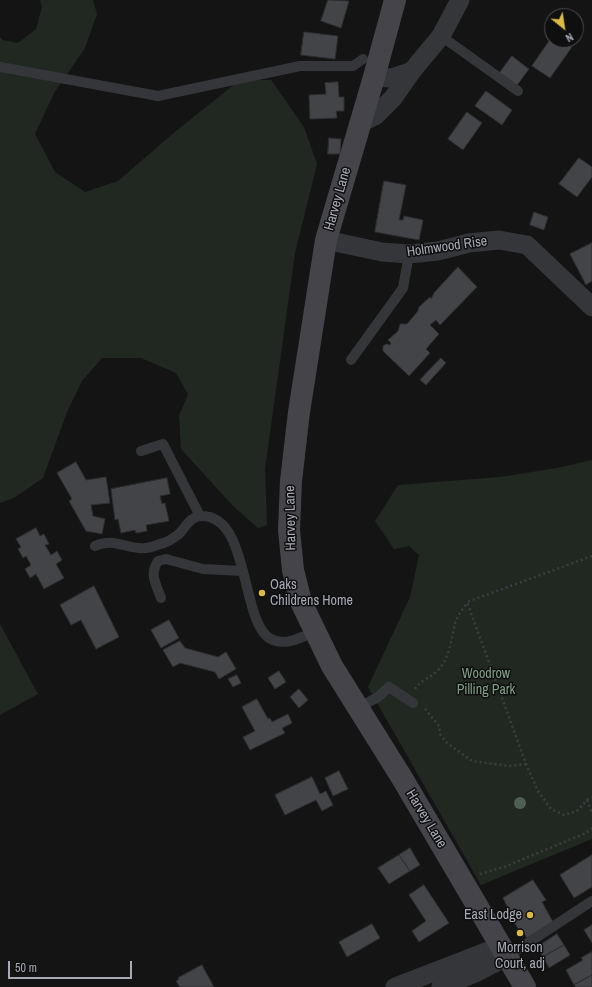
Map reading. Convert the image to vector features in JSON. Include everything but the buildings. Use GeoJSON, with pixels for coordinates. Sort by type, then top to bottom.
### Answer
{"type":"FeatureCollection","features":[{"type":"Feature","properties":{"kind":"street","name":"Harvey Lane"},"geometry":{"type":"LineString","coordinates":[[395,0],[374,78],[326,240],[299,412],[291,481],[289,530],[293,570],[301,602],[314,632],[332,666],[463,881],[525,987]]}},
{"type":"Feature","properties":{"kind":"street"},"geometry":{"type":"LineString","coordinates":[[360,123],[375,116],[393,98],[412,71],[441,36],[460,0]]}},
{"type":"Feature","properties":{"kind":"street"},"geometry":{"type":"LineString","coordinates":[[374,78],[392,78],[412,71]]}},
{"type":"Feature","properties":{"kind":"street","name":"Holmwood Rise"},"geometry":{"type":"LineString","coordinates":[[326,240],[382,252],[409,254],[438,250],[469,243],[499,240],[527,245],[592,307]]}},
{"type":"Feature","properties":{"kind":"street"},"geometry":{"type":"LineString","coordinates":[[395,987],[504,951]]}},
{"type":"Feature","properties":{"kind":"street"},"geometry":{"type":"LineString","coordinates":[[441,987],[475,972],[504,951]]}},
{"type":"Feature","properties":{"kind":"lane"},"geometry":{"type":"LineString","coordinates":[[441,36],[518,91]]}},
{"type":"Feature","properties":{"kind":"lane"},"geometry":{"type":"LineString","coordinates":[[0,67],[158,96],[300,66],[353,66],[363,59]]}},
{"type":"Feature","properties":{"kind":"lane"},"geometry":{"type":"LineString","coordinates":[[351,360],[403,288],[409,254]]}},
{"type":"Feature","properties":{"kind":"lane"},"geometry":{"type":"LineString","coordinates":[[140,451],[164,444],[200,516]]}},
{"type":"Feature","properties":{"kind":"lane"},"geometry":{"type":"LineString","coordinates":[[95,546],[105,541],[140,548],[161,544],[178,534],[189,521],[200,516],[208,517],[220,524],[229,532],[234,542],[253,611],[264,634],[275,641],[287,642],[314,632]]}},
{"type":"Feature","properties":{"kind":"lane"},"geometry":{"type":"LineString","coordinates":[[161,598],[153,576],[153,568],[158,561],[166,559],[203,569],[242,571]]}},
{"type":"Feature","properties":{"kind":"lane"},"geometry":{"type":"LineString","coordinates":[[358,708],[378,697],[389,687],[413,703]]}},
{"type":"Feature","properties":{"kind":"lane"},"geometry":{"type":"LineString","coordinates":[[504,951],[592,901]]}},
{"type":"Feature","properties":{"kind":"path"},"geometry":{"type":"LineString","coordinates":[[526,764],[509,766],[472,761],[447,743],[440,734],[439,726],[426,709],[413,703],[413,693],[417,685],[439,670],[447,655],[455,625],[467,602],[592,556]]}},
{"type":"Feature","properties":{"kind":"path"},"geometry":{"type":"LineString","coordinates":[[467,602],[526,764],[538,791],[551,809],[564,815],[577,811],[592,798]]}},
{"type":"Feature","properties":{"kind":"path"},"geometry":{"type":"LineString","coordinates":[[588,800],[592,813]]}},
{"type":"Feature","properties":{"kind":"path"},"geometry":{"type":"LineString","coordinates":[[463,881],[483,872],[504,867],[586,833],[592,828]]}},
{"type":"Feature","properties":{"kind":"green space"},"geometry":{"type":"Polygon","coordinates":[[[40,0],[93,0],[97,14],[85,48],[54,93],[35,134],[55,172],[85,192],[118,181],[176,131],[240,80],[271,80],[304,127],[317,164],[295,253],[265,469],[267,525],[258,528],[233,506],[181,449],[179,416],[188,394],[176,373],[141,358],[102,358],[82,381],[67,412],[43,478],[14,498],[0,503],[0,37],[3,40],[18,43],[36,29],[42,7],[40,0]]]}},
{"type":"Feature","properties":{"kind":"green space","name":"Woodrow Pilling Park"},"geometry":{"type":"Polygon","coordinates":[[[592,460],[592,839],[481,885],[368,687],[410,597],[419,555],[409,546],[394,549],[375,521],[398,485],[500,477],[557,468],[592,460]]]}},
{"type":"Feature","properties":{"kind":"green space"},"geometry":{"type":"Polygon","coordinates":[[[0,624],[38,694],[0,715],[0,624]]]}},
{"type":"Feature","properties":{"kind":"place","name":"Oaks Childrens Home"},"geometry":{"type":"Point","coordinates":[262,593]}},
{"type":"Feature","properties":{"kind":"place","name":"East Lodge"},"geometry":{"type":"Point","coordinates":[530,915]}},
{"type":"Feature","properties":{"kind":"place","name":"Morrison Court, adj"},"geometry":{"type":"Point","coordinates":[520,933]}}]}
